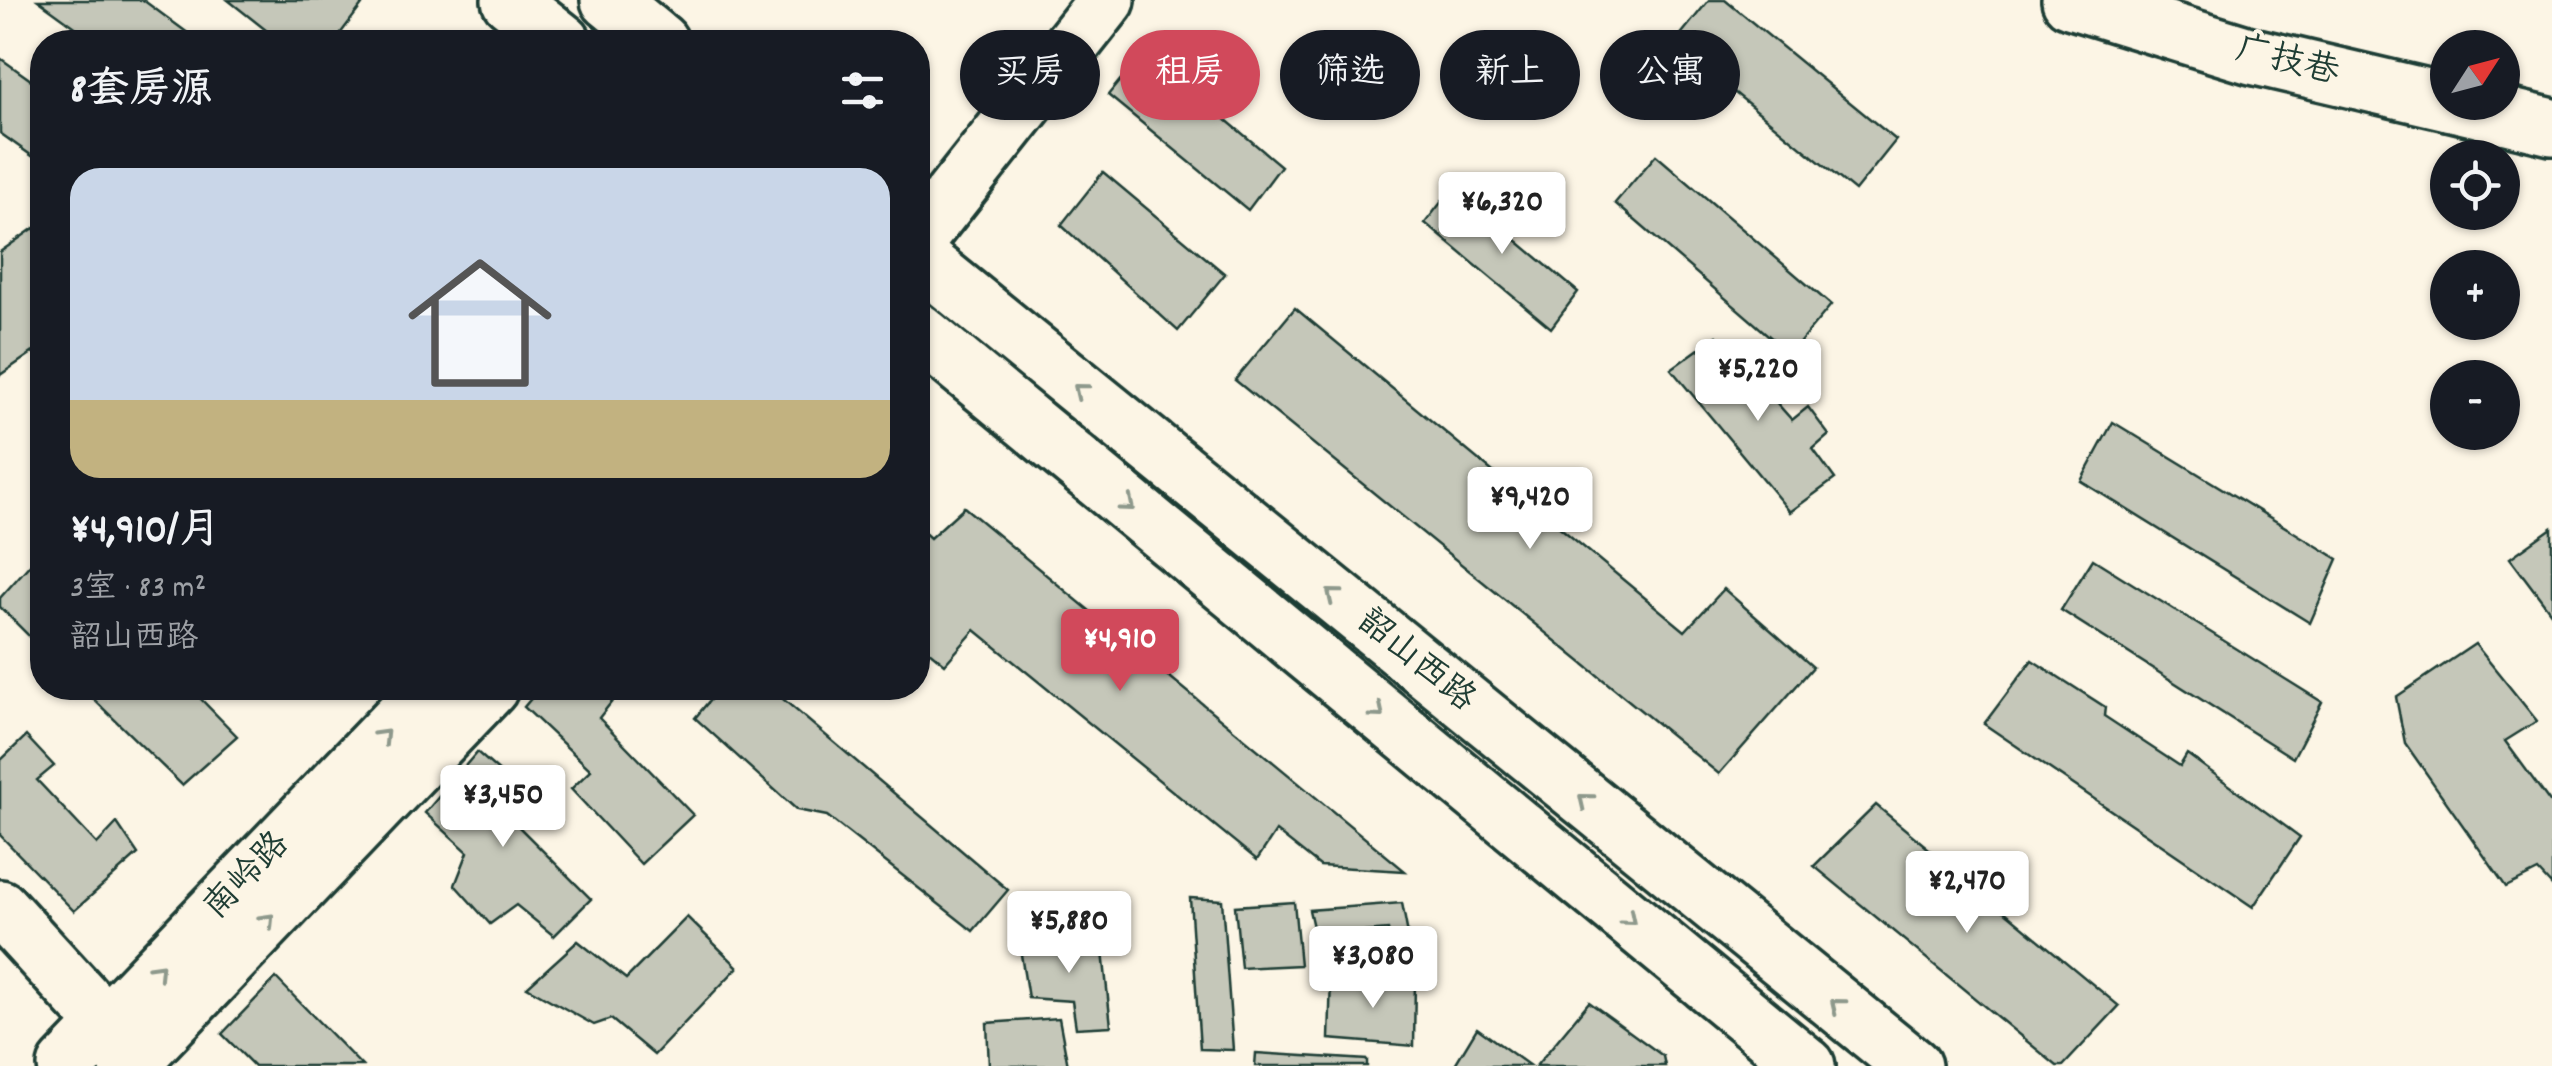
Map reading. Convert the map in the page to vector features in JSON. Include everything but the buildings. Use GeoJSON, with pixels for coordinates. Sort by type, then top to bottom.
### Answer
{"type":"FeatureCollection","features":[{"type":"Feature","properties":{"kind":"main road"},"geometry":{"type":"LineString","coordinates":[[510,0],[548,30]]}},
{"type":"Feature","properties":{"kind":"main road"},"geometry":{"type":"LineString","coordinates":[[609,0],[645,30]]}},
{"type":"Feature","properties":{"kind":"main road"},"geometry":{"type":"LineString","coordinates":[[930,166],[1065,0]]}},
{"type":"Feature","properties":{"kind":"main road"},"geometry":{"type":"LineString","coordinates":[[930,224],[1107,0]]}},
{"type":"Feature","properties":{"kind":"main road","name":"广技巷"},"geometry":{"type":"LineString","coordinates":[[2070,0],[2252,56],[2430,98]]}},
{"type":"Feature","properties":{"kind":"main road","name":"广技巷"},"geometry":{"type":"LineString","coordinates":[[2520,119],[2552,127]]}},
{"type":"Feature","properties":{"kind":"main road","name":"韶山西路"},"geometry":{"type":"LineString","coordinates":[[930,267],[1913,1066]]}},
{"type":"Feature","properties":{"kind":"main road","name":"韶山西路"},"geometry":{"type":"LineString","coordinates":[[930,341],[1808,1066]]}},
{"type":"Feature","properties":{"kind":"main road","name":"南岭路"},"geometry":{"type":"LineString","coordinates":[[117,1045],[419,700]]}},
{"type":"Feature","properties":{"kind":"main road","name":"南岭路"},"geometry":{"type":"LineString","coordinates":[[66,1066],[117,1045],[477,700]]}},
{"type":"Feature","properties":{"kind":"main road"},"geometry":{"type":"LineString","coordinates":[[0,908],[117,1045]]}}]}
